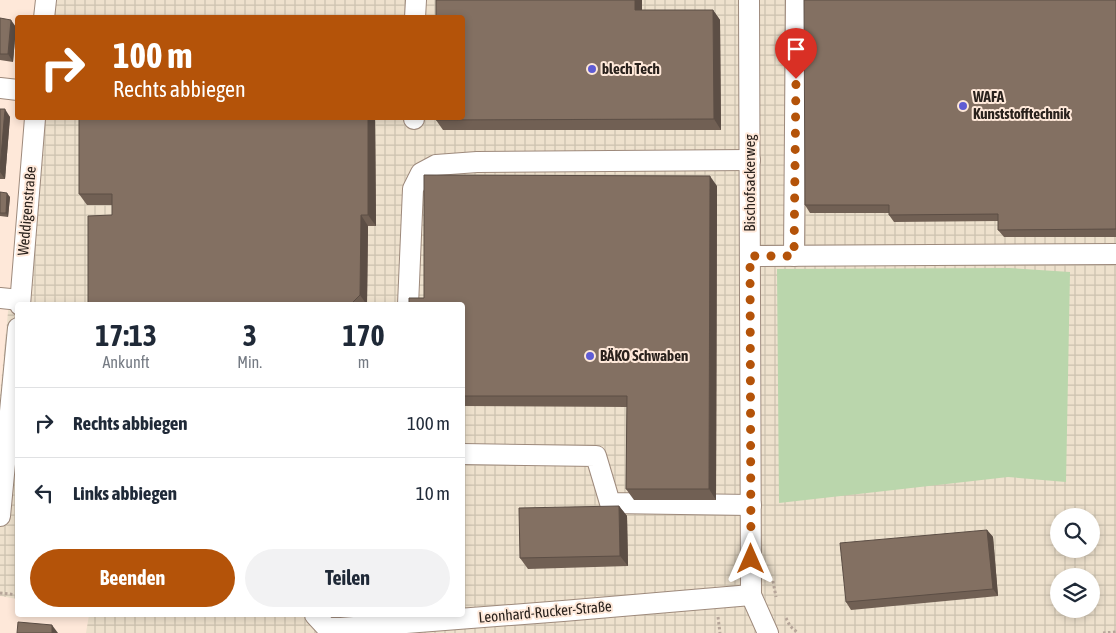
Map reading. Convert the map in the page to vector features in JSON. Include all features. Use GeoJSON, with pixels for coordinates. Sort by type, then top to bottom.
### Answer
{"type":"FeatureCollection","features":[{"type":"Feature","properties":{"kind":"street"},"geometry":{"type":"LineString","coordinates":[[44,15],[46,0]]}},
{"type":"Feature","properties":{"kind":"street"},"geometry":{"type":"LineString","coordinates":[[415,15],[416,0]]}},
{"type":"Feature","properties":{"kind":"street","name":"Bischofsackerweg"},"geometry":{"type":"LineString","coordinates":[[749,0],[751,594],[768,633]]}},
{"type":"Feature","properties":{"kind":"street"},"geometry":{"type":"LineString","coordinates":[[794,256],[796,0]]}},
{"type":"Feature","properties":{"kind":"street"},"geometry":{"type":"LineString","coordinates":[[0,88],[15,90]]}},
{"type":"Feature","properties":{"kind":"street","name":"Weddigenstraße"},"geometry":{"type":"LineString","coordinates":[[20,302],[35,120]]}},
{"type":"Feature","properties":{"kind":"street"},"geometry":{"type":"LineString","coordinates":[[408,302],[413,189],[421,174],[436,165],[477,162],[750,160]]}},
{"type":"Feature","properties":{"kind":"street"},"geometry":{"type":"LineString","coordinates":[[750,256],[1116,254]]}},
{"type":"Feature","properties":{"kind":"street"},"geometry":{"type":"LineString","coordinates":[[0,298],[16,302]]}},
{"type":"Feature","properties":{"kind":"street"},"geometry":{"type":"LineString","coordinates":[[0,516],[15,359]]}},
{"type":"Feature","properties":{"kind":"street"},"geometry":{"type":"LineString","coordinates":[[465,454],[596,456],[610,503],[751,505]]}},
{"type":"Feature","properties":{"kind":"street","name":"Leonhard-Rucker-Straße"},"geometry":{"type":"LineString","coordinates":[[317,617],[327,628],[341,628],[554,612],[751,594]]}},
{"type":"Feature","properties":{"kind":"path"},"geometry":{"type":"LineString","coordinates":[[0,593],[15,595]]}},
{"type":"Feature","properties":{"kind":"path"},"geometry":{"type":"LineString","coordinates":[[1103,633],[1116,632]]}},
{"type":"Feature","properties":{"kind":"shaded area"},"geometry":{"type":"Polygon","coordinates":[[[46,0],[1116,0],[1116,633],[86,633],[89,617],[465,617],[465,302],[15,302],[15,599],[0,596],[0,394],[8,312],[34,120],[465,120],[465,15],[45,15],[46,0]]]}},
{"type":"Feature","properties":{"kind":"green space"},"geometry":{"type":"Polygon","coordinates":[[[1009,268],[1070,272],[1066,482],[1008,477],[779,503],[777,269],[1009,268]]]}},
{"type":"Feature","properties":{"kind":"building","name":"blech Tech"},"geometry":{"type":"Polygon","coordinates":[[[436,0],[635,0],[635,10],[713,10],[714,119],[465,120],[465,15],[436,15],[436,0]]]}},
{"type":"Feature","properties":{"kind":"building","name":"WAFA Kunststofftechnik"},"geometry":{"type":"Polygon","coordinates":[[[804,0],[1116,0],[1116,229],[998,230],[998,214],[889,215],[889,205],[805,205],[804,0]]]}},
{"type":"Feature","properties":{"kind":"building"},"geometry":{"type":"Polygon","coordinates":[[[0,18],[11,20],[8,54],[0,54],[0,18]]]}},
{"type":"Feature","properties":{"kind":"building"},"geometry":{"type":"Polygon","coordinates":[[[0,109],[5,109],[0,169],[0,109]]]}},
{"type":"Feature","properties":{"kind":"building"},"geometry":{"type":"Polygon","coordinates":[[[79,120],[368,120],[368,215],[361,215],[360,295],[353,302],[88,302],[88,216],[112,215],[112,194],[79,194],[79,120]]]}},
{"type":"Feature","properties":{"kind":"building","name":"BÄKO Schwaben"},"geometry":{"type":"Polygon","coordinates":[[[424,175],[710,176],[709,489],[626,489],[627,396],[465,396],[465,302],[409,302],[409,298],[424,298],[424,175]]]}},
{"type":"Feature","properties":{"kind":"building"},"geometry":{"type":"Polygon","coordinates":[[[0,192],[7,193],[6,213],[0,213],[0,192]]]}},
{"type":"Feature","properties":{"kind":"building"},"geometry":{"type":"Polygon","coordinates":[[[619,506],[620,556],[520,558],[519,508],[619,506]]]}},
{"type":"Feature","properties":{"kind":"building"},"geometry":{"type":"Polygon","coordinates":[[[987,530],[993,589],[846,602],[840,543],[987,530]]]}},
{"type":"Feature","properties":{"kind":"building"},"geometry":{"type":"Polygon","coordinates":[[[18,622],[52,625],[52,633],[17,633],[18,622]]]}},
{"type":"Feature","properties":{"kind":"place","name":"blech Tech"},"geometry":{"type":"Point","coordinates":[592,69]}},
{"type":"Feature","properties":{"kind":"place","name":"WAFA Kunststofftechnik"},"geometry":{"type":"Point","coordinates":[963,106]}},
{"type":"Feature","properties":{"kind":"place","name":"BÄKO Schwaben"},"geometry":{"type":"Point","coordinates":[590,356]}},
{"type":"Feature","properties":{"kind":"route"},"geometry":{"type":"LineString","coordinates":[[751,559],[750,256],[794,256],[796,79]]}}]}
